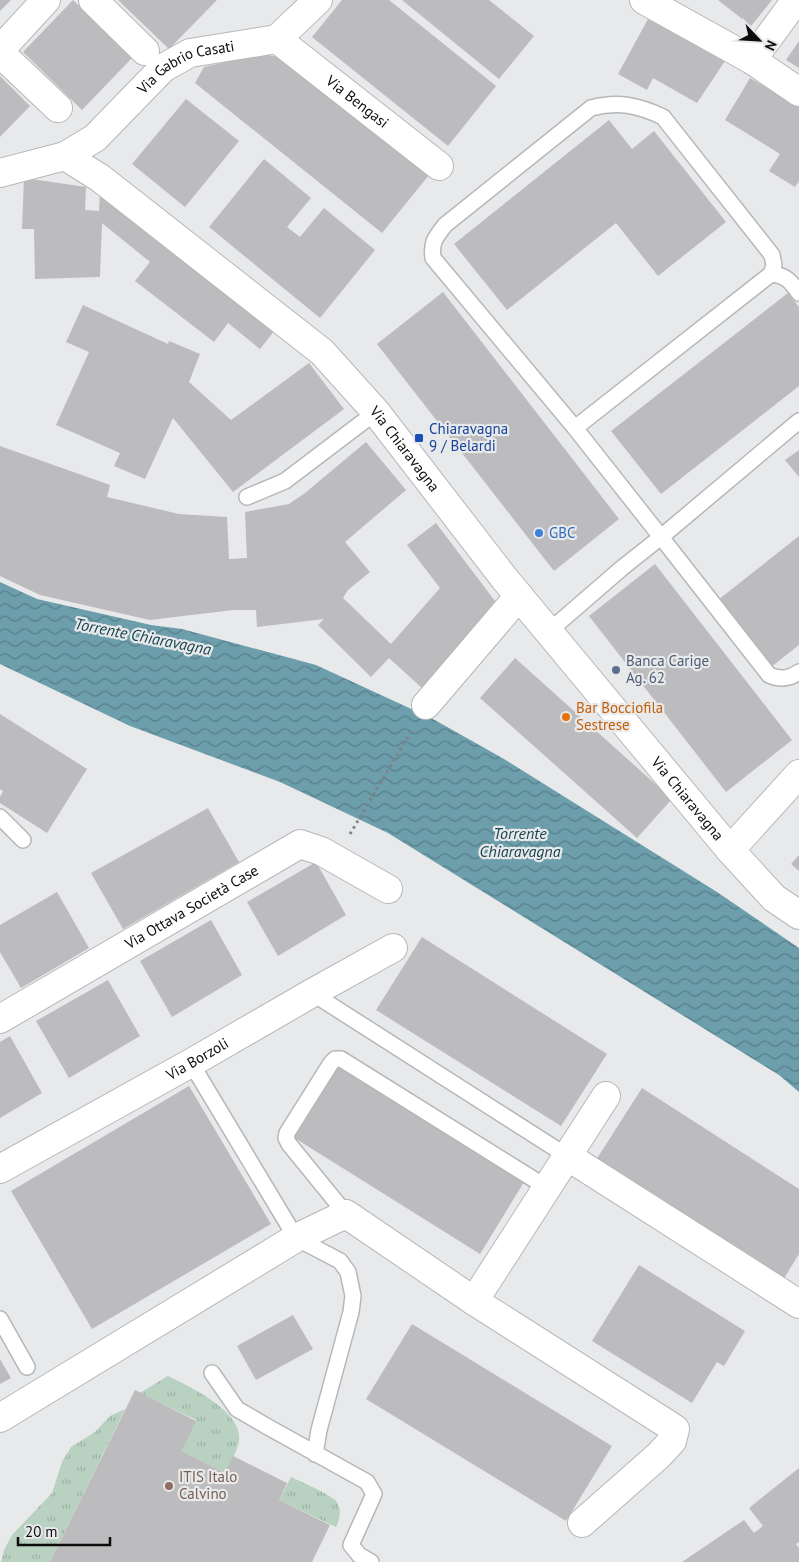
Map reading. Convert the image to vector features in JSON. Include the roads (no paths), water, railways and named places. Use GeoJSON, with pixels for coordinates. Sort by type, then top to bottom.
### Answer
{"type":"FeatureCollection","features":[{"type":"Feature","properties":{"kind":"street"},"geometry":{"type":"LineString","coordinates":[[46,0],[0,51],[58,108]]}},
{"type":"Feature","properties":{"kind":"street"},"geometry":{"type":"LineString","coordinates":[[93,0],[145,51]]}},
{"type":"Feature","properties":{"kind":"street"},"geometry":{"type":"LineString","coordinates":[[277,39],[318,0]]}},
{"type":"Feature","properties":{"kind":"street"},"geometry":{"type":"LineString","coordinates":[[644,0],[752,60],[799,92]]}},
{"type":"Feature","properties":{"kind":"street"},"geometry":{"type":"LineString","coordinates":[[752,60],[796,0]]}},
{"type":"Feature","properties":{"kind":"street","name":"Via Gabrio Casati"},"geometry":{"type":"LineString","coordinates":[[65,156],[95,138],[163,68],[190,53],[277,39]]}},
{"type":"Feature","properties":{"kind":"street","name":"Via Bengasi"},"geometry":{"type":"LineString","coordinates":[[277,39],[439,166]]}},
{"type":"Feature","properties":{"kind":"street"},"geometry":{"type":"LineString","coordinates":[[0,173],[65,156]]}},
{"type":"Feature","properties":{"kind":"street","name":"Via Chiaravagna"},"geometry":{"type":"LineString","coordinates":[[65,156],[100,178],[322,352],[376,412],[548,632],[730,850],[774,898],[799,914]]}},
{"type":"Feature","properties":{"kind":"street"},"geometry":{"type":"LineString","coordinates":[[426,705],[519,596]]}},
{"type":"Feature","properties":{"kind":"street","name":"Via Chiaravagna"},"geometry":{"type":"LineString","coordinates":[[730,850],[799,774]]}},
{"type":"Feature","properties":{"kind":"street","name":"Via Ottava Società Case"},"geometry":{"type":"LineString","coordinates":[[0,1019],[300,844],[321,851],[388,888]]}},
{"type":"Feature","properties":{"kind":"street","name":"Via Borzoli"},"geometry":{"type":"LineString","coordinates":[[0,1168],[191,1063],[393,948]]}},
{"type":"Feature","properties":{"kind":"street"},"geometry":{"type":"LineString","coordinates":[[474,1300],[606,1096]]}},
{"type":"Feature","properties":{"kind":"street"},"geometry":{"type":"LineString","coordinates":[[567,1156],[799,1304]]}},
{"type":"Feature","properties":{"kind":"street"},"geometry":{"type":"LineString","coordinates":[[0,1418],[296,1238],[346,1214],[474,1300],[675,1430],[672,1441],[658,1456],[582,1523]]}},
{"type":"Feature","properties":{"kind":"lane"},"geometry":{"type":"LineString","coordinates":[[575,428],[772,274],[774,265],[772,254],[662,117],[649,111],[617,103],[591,108],[445,225],[436,236],[432,246],[434,258],[575,428],[769,675],[778,679],[786,678],[799,672]]}},
{"type":"Feature","properties":{"kind":"lane"},"geometry":{"type":"LineString","coordinates":[[772,274],[781,275],[789,279],[799,293]]}},
{"type":"Feature","properties":{"kind":"lane"},"geometry":{"type":"LineString","coordinates":[[247,497],[285,481],[376,412]]}},
{"type":"Feature","properties":{"kind":"lane"},"geometry":{"type":"LineString","coordinates":[[548,632],[799,421]]}},
{"type":"Feature","properties":{"kind":"lane"},"geometry":{"type":"LineString","coordinates":[[0,817],[23,840]]}},
{"type":"Feature","properties":{"kind":"lane"},"geometry":{"type":"LineString","coordinates":[[312,993],[567,1156]]}},
{"type":"Feature","properties":{"kind":"lane"},"geometry":{"type":"LineString","coordinates":[[346,1214],[288,1144],[286,1138],[330,1062],[335,1059],[341,1059],[546,1187]]}},
{"type":"Feature","properties":{"kind":"lane"},"geometry":{"type":"LineString","coordinates":[[191,1063],[296,1238],[340,1261],[348,1272],[353,1296],[351,1312],[319,1430],[315,1454]]}},
{"type":"Feature","properties":{"kind":"lane"},"geometry":{"type":"LineString","coordinates":[[0,1319],[27,1367]]}},
{"type":"Feature","properties":{"kind":"lane"},"geometry":{"type":"LineString","coordinates":[[212,1373],[237,1409],[367,1482],[374,1494],[351,1545],[359,1556],[371,1562]]}},
{"type":"Feature","properties":{"kind":"water","name":"Torrente Chiaravagna"},"geometry":{"type":"Polygon","coordinates":[[[0,582],[37,599],[151,625],[182,629],[316,665],[433,719],[504,759],[717,892],[799,948],[799,1092],[779,1075],[388,833],[280,782],[130,726],[0,664],[0,582]]]}},
{"type":"Feature","properties":{"kind":"place","name":"Chiaravagna 9 / Belardi"},"geometry":{"type":"Point","coordinates":[419,438]}},
{"type":"Feature","properties":{"kind":"place","name":"GBC"},"geometry":{"type":"Point","coordinates":[539,533]}},
{"type":"Feature","properties":{"kind":"place","name":"Banca Carige Ag. 62"},"geometry":{"type":"Point","coordinates":[616,670]}},
{"type":"Feature","properties":{"kind":"place","name":"Bar Bocciofila Sestrese"},"geometry":{"type":"Point","coordinates":[566,717]}},
{"type":"Feature","properties":{"kind":"place","name":"ITIS Italo Calvino"},"geometry":{"type":"Point","coordinates":[169,1486]}}]}
